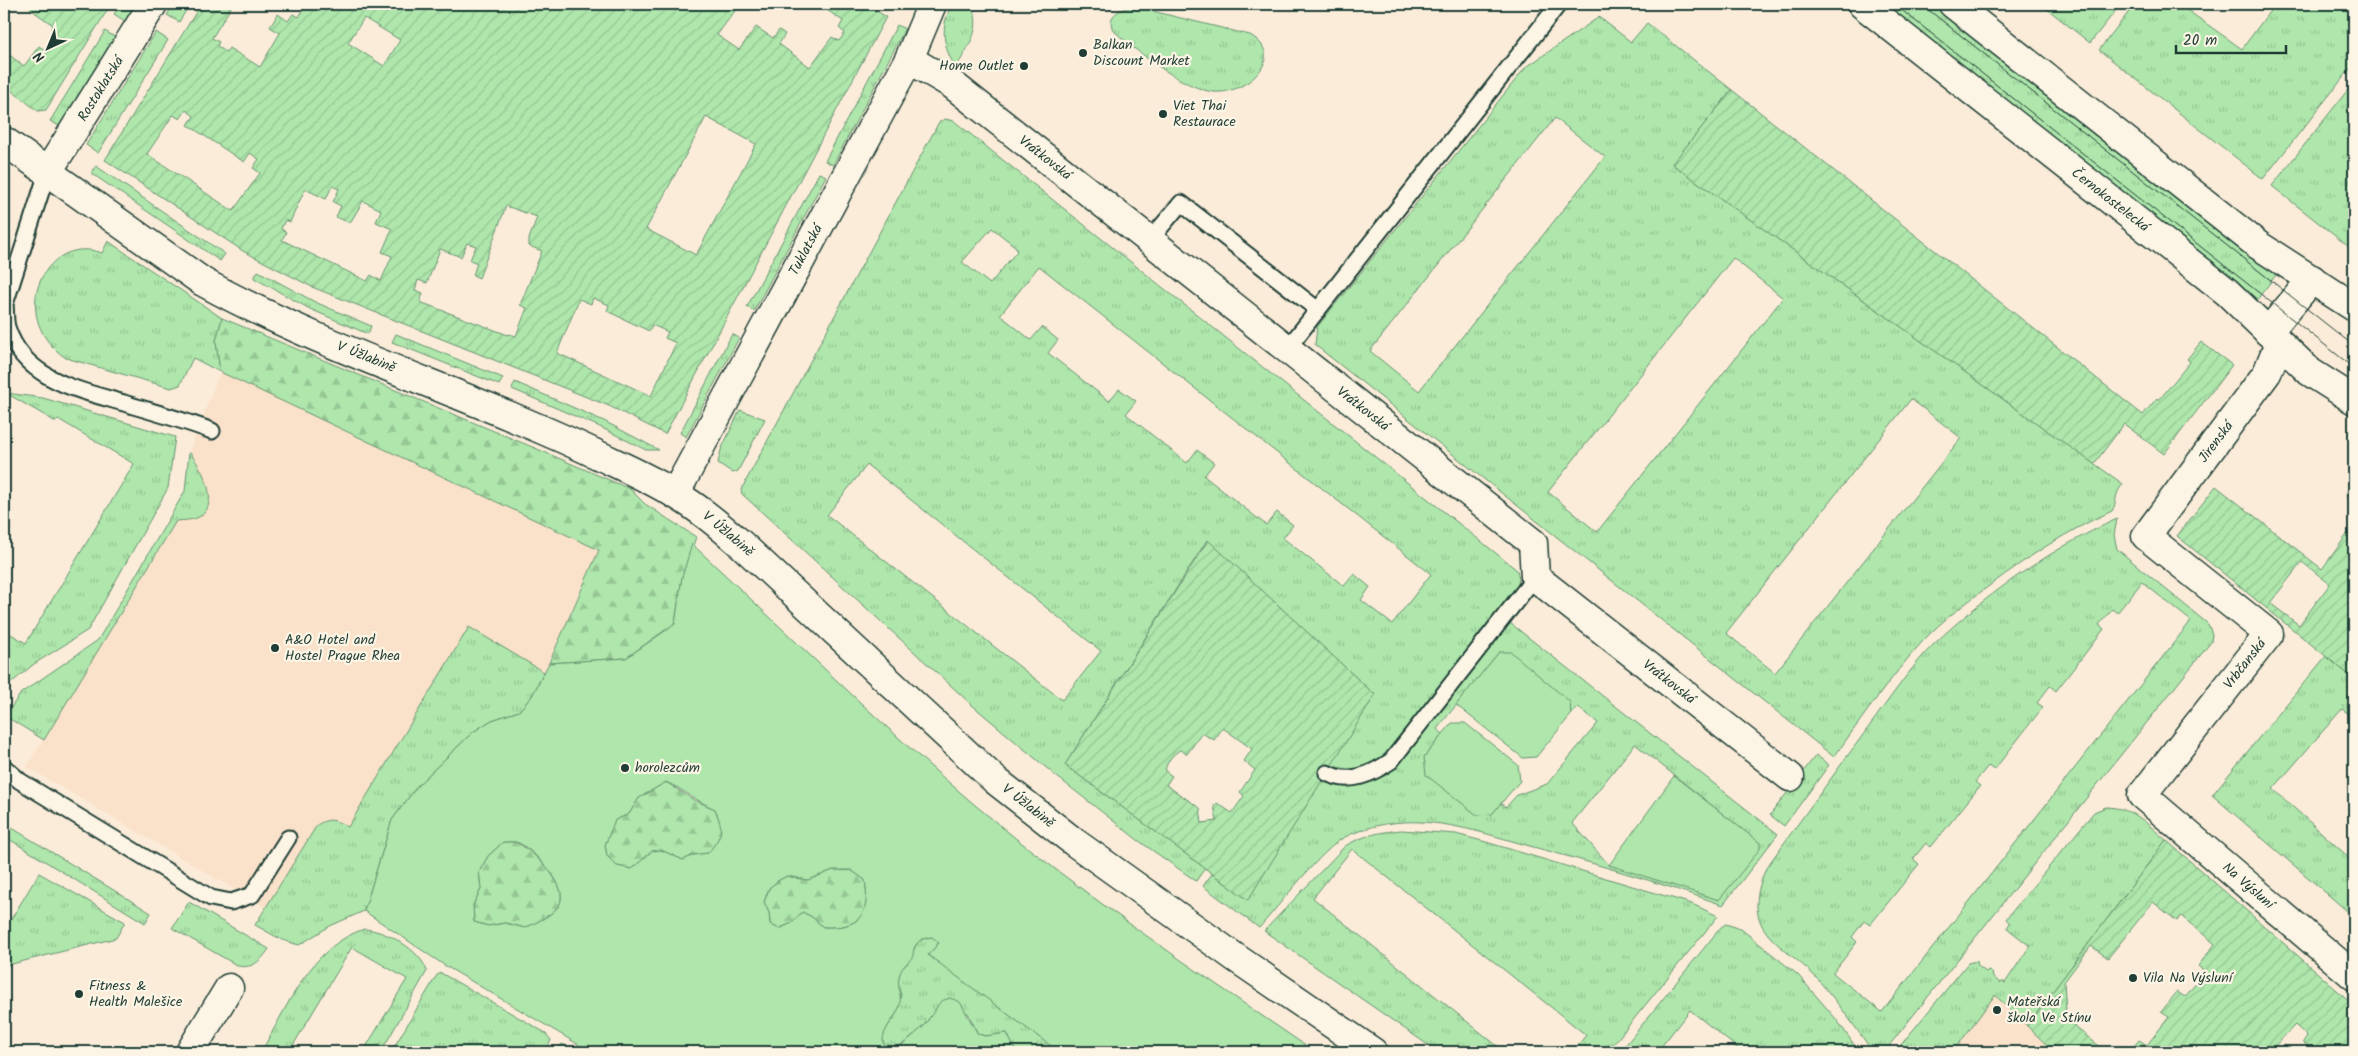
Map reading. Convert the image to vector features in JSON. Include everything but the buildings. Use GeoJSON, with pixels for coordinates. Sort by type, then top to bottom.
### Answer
{"type":"FeatureCollection","features":[{"type":"Feature","properties":{"kind":"street","name":"Rostoklatská"},"geometry":{"type":"LineString","coordinates":[[47,173],[153,4]]}},
{"type":"Feature","properties":{"kind":"street","name":"Tuklatská"},"geometry":{"type":"LineString","coordinates":[[675,494],[909,59],[932,4]]}},
{"type":"Feature","properties":{"kind":"street","name":"Černokostelecká"},"geometry":{"type":"LineString","coordinates":[[1862,4],[2227,292],[2310,372],[2354,400]]}},
{"type":"Feature","properties":{"kind":"street"},"geometry":{"type":"LineString","coordinates":[[1953,4],[2258,244],[2354,307]]}},
{"type":"Feature","properties":{"kind":"street","name":"Vrátkovská"},"geometry":{"type":"LineString","coordinates":[[909,59],[952,85],[1533,543],[1535,577],[1790,777]]}},
{"type":"Feature","properties":{"kind":"street","name":"V Úžlabině"},"geometry":{"type":"LineString","coordinates":[[4,142],[203,282],[286,324],[546,430],[675,494],[704,512],[742,544],[1002,785],[1082,848],[1236,958],[1373,1052]]}},
{"type":"Feature","properties":{"kind":"street","name":"Jirenská"},"geometry":{"type":"LineString","coordinates":[[2146,536],[2267,373],[2274,338],[2312,279]]}},
{"type":"Feature","properties":{"kind":"street","name":"Vrbčanská"},"geometry":{"type":"LineString","coordinates":[[2142,795],[2269,634],[2146,536]]}},
{"type":"Feature","properties":{"kind":"street","name":"Na Výsluní"},"geometry":{"type":"LineString","coordinates":[[2142,795],[2354,976]]}},
{"type":"Feature","properties":{"kind":"street"},"geometry":{"type":"LineString","coordinates":[[190,1052],[228,988]]}},
{"type":"Feature","properties":{"kind":"lane"},"geometry":{"type":"LineString","coordinates":[[1287,349],[1558,5],[1556,4]]}},
{"type":"Feature","properties":{"kind":"lane"},"geometry":{"type":"LineString","coordinates":[[47,173],[5,304],[10,350],[47,376],[66,386],[179,419],[212,431]]}},
{"type":"Feature","properties":{"kind":"lane"},"geometry":{"type":"LineString","coordinates":[[1150,240],[1181,202],[1318,310]]}},
{"type":"Feature","properties":{"kind":"lane"},"geometry":{"type":"LineString","coordinates":[[1327,772],[1333,776],[1345,778],[1363,776],[1376,772],[1391,761],[1535,577]]}},
{"type":"Feature","properties":{"kind":"lane"},"geometry":{"type":"LineString","coordinates":[[4,767],[20,781],[211,898],[231,902],[252,895],[288,838]]}},
{"type":"Feature","properties":{"kind":"shaded area"},"geometry":{"type":"Polygon","coordinates":[[[220,372],[599,550],[544,672],[469,627],[348,827],[336,820],[317,825],[266,908],[27,767],[176,521],[192,520],[207,509],[209,500],[205,478],[196,460],[189,452],[220,372]]]}},
{"type":"Feature","properties":{"kind":"shaded area","name":"Mateřská škola Ve Stínu"},"geometry":{"type":"Polygon","coordinates":[[[1995,995],[2054,1052],[1953,1052],[1995,995]]]}},
{"type":"Feature","properties":{"kind":"green space"},"geometry":{"type":"Polygon","coordinates":[[[34,4],[111,4],[46,110],[38,111],[4,85],[4,51],[24,66],[39,46],[46,51],[57,34],[51,29],[53,25],[30,9],[34,4]]]}},
{"type":"Feature","properties":{"kind":"green space"},"geometry":{"type":"Polygon","coordinates":[[[121,4],[139,4],[128,23],[114,14],[121,4]]]}},
{"type":"Feature","properties":{"kind":"green space"},"geometry":{"type":"Polygon","coordinates":[[[174,4],[190,4],[179,22],[167,15],[174,4]]]}},
{"type":"Feature","properties":{"kind":"green space"},"geometry":{"type":"Polygon","coordinates":[[[201,4],[233,4],[212,38],[219,42],[217,46],[226,52],[229,48],[260,67],[280,33],[270,27],[278,14],[288,21],[293,14],[299,17],[303,10],[297,7],[299,4],[740,4],[717,35],[739,50],[756,27],[773,38],[779,30],[785,34],[779,44],[810,67],[832,37],[839,41],[845,33],[839,28],[843,21],[818,4],[867,4],[886,17],[665,434],[609,406],[312,287],[243,251],[105,160],[201,4]],[[364,18],[348,43],[384,66],[400,40],[364,18]],[[186,110],[180,119],[173,115],[147,154],[233,211],[260,173],[253,168],[259,159],[250,153],[244,162],[188,125],[194,116],[186,110]],[[706,117],[646,229],[696,255],[756,144],[706,117]],[[332,186],[326,199],[305,189],[290,222],[285,220],[281,229],[286,232],[282,240],[367,281],[371,275],[381,281],[392,256],[382,252],[392,229],[376,222],[381,210],[363,201],[350,223],[336,217],[341,206],[333,202],[339,189],[332,186]],[[506,206],[479,278],[473,275],[477,263],[470,260],[476,246],[467,243],[461,257],[440,249],[427,283],[418,280],[415,290],[423,293],[420,302],[508,335],[516,336],[527,308],[520,305],[542,251],[529,246],[529,239],[537,217],[506,206]],[[593,298],[591,304],[579,299],[557,353],[651,396],[676,343],[665,338],[668,332],[652,325],[649,331],[607,311],[609,305],[593,298]]]}},
{"type":"Feature","properties":{"kind":"green space"},"geometry":{"type":"Polygon","coordinates":[[[953,4],[969,4],[976,20],[973,36],[956,68],[948,53],[944,36],[946,20],[953,4]]]}},
{"type":"Feature","properties":{"kind":"green space"},"geometry":{"type":"Polygon","coordinates":[[[1881,4],[1934,4],[2276,275],[2256,301],[1881,4]]]}},
{"type":"Feature","properties":{"kind":"green space"},"geometry":{"type":"Polygon","coordinates":[[[2041,4],[2121,4],[2090,43],[2041,4]]]}},
{"type":"Feature","properties":{"kind":"green space"},"geometry":{"type":"Polygon","coordinates":[[[2135,4],[2191,4],[2187,10],[2242,49],[2275,4],[2354,4],[2354,64],[2263,179],[2099,50],[2135,4]]]}},
{"type":"Feature","properties":{"kind":"green space"},"geometry":{"type":"Polygon","coordinates":[[[1129,7],[1136,7],[1250,35],[1261,44],[1265,54],[1264,63],[1258,73],[1249,81],[1226,91],[1214,92],[1189,84],[1146,58],[1113,30],[1111,21],[1114,15],[1129,7]]]}},
{"type":"Feature","properties":{"kind":"green space"},"geometry":{"type":"Polygon","coordinates":[[[1599,17],[1631,42],[1647,23],[1732,90],[1672,164],[2123,484],[2118,492],[2112,511],[2079,527],[2034,554],[1954,612],[1937,627],[1922,642],[1876,698],[1834,757],[1315,345],[1317,327],[1525,68],[1599,17]],[[1555,118],[1370,351],[1419,391],[1605,157],[1555,118]],[[1733,258],[1548,492],[1597,532],[1783,298],[1733,258]],[[1911,399],[1726,633],[1775,673],[1961,438],[1911,399]]]}},
{"type":"Feature","properties":{"kind":"green space"},"geometry":{"type":"Polygon","coordinates":[[[897,25],[905,29],[833,165],[825,161],[897,25]]]}},
{"type":"Feature","properties":{"kind":"green space"},"geometry":{"type":"Polygon","coordinates":[[[105,31],[118,39],[63,128],[50,121],[105,31]]]}},
{"type":"Feature","properties":{"kind":"green space"},"geometry":{"type":"Polygon","coordinates":[[[156,32],[168,40],[98,153],[86,145],[156,32]]]}},
{"type":"Feature","properties":{"kind":"green space"},"geometry":{"type":"Polygon","coordinates":[[[2354,82],[2354,251],[2272,186],[2354,82]]]}},
{"type":"Feature","properties":{"kind":"green space"},"geometry":{"type":"Polygon","coordinates":[[[1732,90],[2143,415],[2157,398],[2159,400],[2190,362],[2187,359],[2201,342],[2232,365],[2164,454],[2124,424],[2094,464],[1672,164],[1732,90]]]}},
{"type":"Feature","properties":{"kind":"green space"},"geometry":{"type":"Polygon","coordinates":[[[945,119],[954,121],[1517,570],[1519,579],[1517,588],[1389,752],[1362,768],[1348,769],[1331,765],[1375,695],[1207,540],[1065,765],[1205,868],[1196,881],[1139,841],[1056,776],[972,705],[742,494],[741,490],[939,122],[945,119]],[[992,228],[962,262],[990,284],[1017,251],[1016,247],[992,228]],[[1039,266],[1000,315],[1031,340],[1042,327],[1058,340],[1048,353],[1109,401],[1119,389],[1136,401],[1126,414],[1187,463],[1197,450],[1214,463],[1204,476],[1266,525],[1277,512],[1293,525],[1283,538],[1344,586],[1354,574],[1370,587],[1361,600],[1392,624],[1431,574],[1039,266]],[[867,465],[827,515],[1062,700],[1101,651],[867,465]]]}},
{"type":"Feature","properties":{"kind":"green space"},"geometry":{"type":"Polygon","coordinates":[[[96,166],[225,254],[220,261],[91,173],[96,166]]]}},
{"type":"Feature","properties":{"kind":"green space"},"geometry":{"type":"Polygon","coordinates":[[[819,173],[826,176],[754,311],[747,307],[819,173]]]}},
{"type":"Feature","properties":{"kind":"green space"},"geometry":{"type":"Polygon","coordinates":[[[108,241],[222,318],[216,341],[220,372],[193,358],[180,385],[171,388],[66,358],[48,341],[38,321],[36,301],[40,282],[49,266],[64,255],[82,250],[102,253],[108,241]]]}},
{"type":"Feature","properties":{"kind":"green space"},"geometry":{"type":"Polygon","coordinates":[[[258,271],[315,302],[371,326],[368,334],[310,309],[254,278],[258,271]]]}},
{"type":"Feature","properties":{"kind":"green space"},"geometry":{"type":"Polygon","coordinates":[[[222,318],[630,489],[645,504],[696,537],[682,577],[675,623],[626,658],[549,663],[599,550],[220,372],[216,341],[222,318]]]}},
{"type":"Feature","properties":{"kind":"green space"},"geometry":{"type":"Polygon","coordinates":[[[396,334],[503,378],[499,385],[392,342],[396,334]]]}},
{"type":"Feature","properties":{"kind":"green space"},"geometry":{"type":"Polygon","coordinates":[[[732,334],[739,338],[686,437],[680,433],[732,334]]]}},
{"type":"Feature","properties":{"kind":"green space"},"geometry":{"type":"Polygon","coordinates":[[[515,382],[604,421],[659,450],[646,450],[600,427],[512,389],[515,382]]]}},
{"type":"Feature","properties":{"kind":"green space"},"geometry":{"type":"Polygon","coordinates":[[[6,393],[43,398],[175,437],[168,488],[88,630],[34,664],[4,689],[4,630],[26,643],[134,464],[58,419],[56,422],[6,393]]]}},
{"type":"Feature","properties":{"kind":"green space"},"geometry":{"type":"Polygon","coordinates":[[[740,410],[765,419],[738,471],[733,473],[718,463],[721,450],[740,410]]]}},
{"type":"Feature","properties":{"kind":"green space"},"geometry":{"type":"Polygon","coordinates":[[[189,452],[199,466],[207,483],[209,501],[207,509],[196,518],[176,521],[44,740],[5,716],[21,693],[98,640],[185,491],[189,452]]]}},
{"type":"Feature","properties":{"kind":"green space"},"geometry":{"type":"Polygon","coordinates":[[[2354,482],[2354,506],[2348,498],[2347,491],[2354,482]]]}},
{"type":"Feature","properties":{"kind":"green space"},"geometry":{"type":"Polygon","coordinates":[[[2216,486],[2322,569],[2354,525],[2354,679],[2177,536],[2216,486]],[[2302,562],[2270,603],[2299,625],[2330,584],[2302,562]]]}},
{"type":"Feature","properties":{"kind":"green space"},"geometry":{"type":"Polygon","coordinates":[[[2117,519],[2114,535],[2117,549],[2208,624],[2212,634],[2211,642],[1884,1052],[1873,1052],[1841,1007],[1820,982],[1779,946],[1761,923],[1757,909],[1759,891],[1766,868],[1900,685],[1934,644],[1975,608],[2020,574],[2044,558],[2117,519]],[[2142,582],[2117,613],[2112,609],[2099,625],[2104,629],[2056,691],[2050,686],[2037,703],[2043,707],[1994,770],[1988,766],[1975,782],[1980,786],[1931,847],[1926,843],[1913,859],[1919,864],[1870,925],[1864,921],[1852,937],[1857,942],[1833,973],[1882,1012],[2191,621],[2142,582]]]}},
{"type":"Feature","properties":{"kind":"green space"},"geometry":{"type":"Polygon","coordinates":[[[1208,540],[1375,695],[1248,900],[1065,765],[1208,540]],[[1223,728],[1214,740],[1202,733],[1187,754],[1180,750],[1170,759],[1165,771],[1172,776],[1166,785],[1200,808],[1202,823],[1217,821],[1214,806],[1217,803],[1232,813],[1244,796],[1240,792],[1255,770],[1244,761],[1252,749],[1223,728]]]}},
{"type":"Feature","properties":{"kind":"green space"},"geometry":{"type":"Polygon","coordinates":[[[692,544],[832,676],[975,805],[1099,902],[1315,1052],[1059,1052],[928,955],[939,943],[932,937],[918,942],[914,948],[913,956],[903,967],[899,975],[900,1005],[887,1028],[883,1043],[890,1049],[900,1047],[924,1026],[941,1001],[950,998],[960,1002],[978,1034],[985,1036],[1007,1033],[1015,1050],[1018,1052],[591,1052],[444,965],[364,911],[392,820],[418,785],[473,732],[492,720],[519,711],[532,696],[549,663],[626,658],[675,624],[682,577],[692,544]],[[666,782],[639,798],[629,814],[615,820],[605,845],[607,856],[617,866],[632,869],[652,851],[661,850],[683,860],[694,855],[708,853],[717,841],[721,828],[715,809],[666,782]],[[503,842],[488,856],[479,872],[481,889],[473,905],[474,922],[488,926],[505,923],[525,928],[546,917],[559,905],[561,893],[553,876],[540,860],[525,847],[517,842],[503,842]],[[833,870],[808,880],[787,876],[769,888],[764,902],[769,913],[770,924],[779,929],[792,923],[802,912],[812,917],[823,927],[835,927],[854,922],[864,911],[866,902],[865,880],[851,870],[833,870]]]}},
{"type":"Feature","properties":{"kind":"green space"},"geometry":{"type":"Polygon","coordinates":[[[1510,623],[1778,834],[1723,905],[1625,873],[1496,836],[1450,825],[1419,822],[1381,825],[1345,837],[1313,865],[1259,928],[1203,886],[1212,874],[1248,899],[1321,781],[1344,786],[1364,784],[1382,776],[1401,762],[1510,623]],[[1499,652],[1437,729],[1443,734],[1424,757],[1492,814],[1501,803],[1506,807],[1517,795],[1547,784],[1598,723],[1578,707],[1571,715],[1570,702],[1499,652]],[[1635,744],[1572,823],[1609,865],[1759,843],[1635,744]]]}},
{"type":"Feature","properties":{"kind":"green space"},"geometry":{"type":"Polygon","coordinates":[[[469,627],[544,672],[532,696],[519,711],[492,720],[473,732],[418,785],[392,820],[364,911],[330,926],[299,945],[282,940],[255,925],[317,825],[332,820],[348,827],[469,627]]]}},
{"type":"Feature","properties":{"kind":"green space"},"geometry":{"type":"Polygon","coordinates":[[[1499,652],[1511,652],[1570,702],[1571,715],[1536,757],[1523,758],[1456,705],[1499,652]]]}},
{"type":"Feature","properties":{"kind":"green space"},"geometry":{"type":"Polygon","coordinates":[[[2326,656],[2354,679],[2354,718],[2342,709],[2273,789],[2354,862],[2354,917],[2212,795],[2326,656]]]}},
{"type":"Feature","properties":{"kind":"green space"},"geometry":{"type":"Polygon","coordinates":[[[1452,723],[1465,723],[1518,765],[1520,781],[1492,814],[1477,815],[1426,775],[1424,757],[1452,723]]]}},
{"type":"Feature","properties":{"kind":"green space"},"geometry":{"type":"Polygon","coordinates":[[[1816,755],[1829,765],[1784,826],[1770,815],[1816,755]]]}},
{"type":"Feature","properties":{"kind":"green space"},"geometry":{"type":"Polygon","coordinates":[[[1674,776],[1760,843],[1760,849],[1719,900],[1609,865],[1674,776]]]}},
{"type":"Feature","properties":{"kind":"green space"},"geometry":{"type":"Polygon","coordinates":[[[666,782],[694,800],[715,809],[722,833],[709,853],[694,855],[683,860],[661,850],[652,851],[632,869],[617,866],[607,856],[605,845],[615,820],[629,814],[639,798],[666,782]]]}},
{"type":"Feature","properties":{"kind":"green space"},"geometry":{"type":"Polygon","coordinates":[[[2106,807],[2132,813],[2146,822],[2166,840],[2027,1026],[1995,995],[1953,1052],[1895,1052],[1968,963],[1977,961],[1978,966],[1986,972],[1988,970],[2000,983],[2002,981],[2005,983],[2030,946],[2007,928],[2010,923],[2006,919],[2094,812],[2106,807]]]}},
{"type":"Feature","properties":{"kind":"green space"},"geometry":{"type":"Polygon","coordinates":[[[4,823],[151,913],[145,923],[4,836],[4,823]]]}},
{"type":"Feature","properties":{"kind":"green space"},"geometry":{"type":"Polygon","coordinates":[[[1402,830],[1456,834],[1486,842],[1692,904],[1718,916],[1607,1052],[1573,1052],[1586,1035],[1352,849],[1313,898],[1505,1052],[1438,1052],[1264,931],[1345,846],[1372,835],[1402,830]]]}},
{"type":"Feature","properties":{"kind":"green space"},"geometry":{"type":"Polygon","coordinates":[[[2166,840],[2354,1005],[2354,1052],[2314,1052],[2303,1042],[2307,1036],[2295,1025],[2269,1052],[2129,1052],[2139,1040],[2147,1045],[2169,1017],[2161,1012],[2177,992],[2185,997],[2205,972],[2198,966],[2215,944],[2181,916],[2177,921],[2153,902],[2108,958],[2091,946],[2064,982],[2066,1010],[2061,1016],[2107,1052],[2054,1052],[2027,1026],[2166,840]]]}},
{"type":"Feature","properties":{"kind":"green space"},"geometry":{"type":"Polygon","coordinates":[[[503,842],[517,843],[532,853],[553,876],[561,893],[561,900],[556,909],[546,917],[525,928],[505,923],[488,926],[474,922],[473,905],[481,889],[479,872],[488,856],[503,842]]]}},
{"type":"Feature","properties":{"kind":"green space"},"geometry":{"type":"Polygon","coordinates":[[[833,870],[851,870],[865,880],[866,902],[860,917],[846,925],[823,927],[812,917],[802,912],[792,923],[778,929],[770,924],[769,913],[764,902],[769,888],[787,876],[808,880],[833,870]]]}},
{"type":"Feature","properties":{"kind":"green space"},"geometry":{"type":"Polygon","coordinates":[[[39,873],[125,922],[116,938],[4,966],[4,931],[39,873]]]}},
{"type":"Feature","properties":{"kind":"green space"},"geometry":{"type":"Polygon","coordinates":[[[189,902],[269,949],[256,963],[243,967],[238,966],[172,928],[189,902]]]}},
{"type":"Feature","properties":{"kind":"green space"},"geometry":{"type":"Polygon","coordinates":[[[1726,924],[1741,929],[1798,975],[1837,1020],[1859,1052],[1742,1052],[1690,1010],[1657,1052],[1620,1052],[1721,927],[1726,924]]]}},
{"type":"Feature","properties":{"kind":"green space"},"geometry":{"type":"Polygon","coordinates":[[[364,929],[382,933],[410,948],[423,963],[427,971],[381,1052],[363,1052],[407,979],[352,947],[289,1052],[261,1052],[302,980],[315,964],[329,949],[345,938],[364,929]]]}},
{"type":"Feature","properties":{"kind":"green space"},"geometry":{"type":"Polygon","coordinates":[[[932,937],[939,942],[929,955],[1059,1052],[1018,1052],[1015,1050],[1007,1033],[985,1036],[978,1034],[968,1013],[933,1013],[920,1030],[903,1044],[890,1049],[883,1043],[882,1035],[895,1016],[901,995],[897,983],[901,969],[907,964],[918,941],[932,937]]]}},
{"type":"Feature","properties":{"kind":"green space"},"geometry":{"type":"Polygon","coordinates":[[[441,973],[544,1032],[551,1040],[546,1052],[391,1052],[437,975],[441,973]]]}},
{"type":"Feature","properties":{"kind":"green space"},"geometry":{"type":"Polygon","coordinates":[[[562,1044],[579,1052],[554,1052],[562,1044]]]}},
{"type":"Feature","properties":{"kind":"tram line"},"geometry":{"type":"LineString","coordinates":[[1894,4],[2354,368]]}},
{"type":"Feature","properties":{"kind":"tram line"},"geometry":{"type":"LineString","coordinates":[[1921,4],[2354,346]]}},
{"type":"Feature","properties":{"kind":"place","name":"Balkan Discount Market"},"geometry":{"type":"Point","coordinates":[1083,53]}},
{"type":"Feature","properties":{"kind":"place","name":"Home Outlet"},"geometry":{"type":"Point","coordinates":[1024,66]}},
{"type":"Feature","properties":{"kind":"place","name":"Viet Thai Restaurace"},"geometry":{"type":"Point","coordinates":[1163,114]}},
{"type":"Feature","properties":{"kind":"place","name":"A&O Hotel and Hostel Prague Rhea"},"geometry":{"type":"Point","coordinates":[275,648]}},
{"type":"Feature","properties":{"kind":"place","name":"horolezcům"},"geometry":{"type":"Point","coordinates":[625,768]}},
{"type":"Feature","properties":{"kind":"place","name":"Vila Na Výsluní"},"geometry":{"type":"Point","coordinates":[2133,978]}},
{"type":"Feature","properties":{"kind":"place","name":"Fitness & Health Malešice"},"geometry":{"type":"Point","coordinates":[79,994]}},
{"type":"Feature","properties":{"kind":"place","name":"Mateřská škola Ve Stínu"},"geometry":{"type":"Point","coordinates":[1997,1010]}}]}
